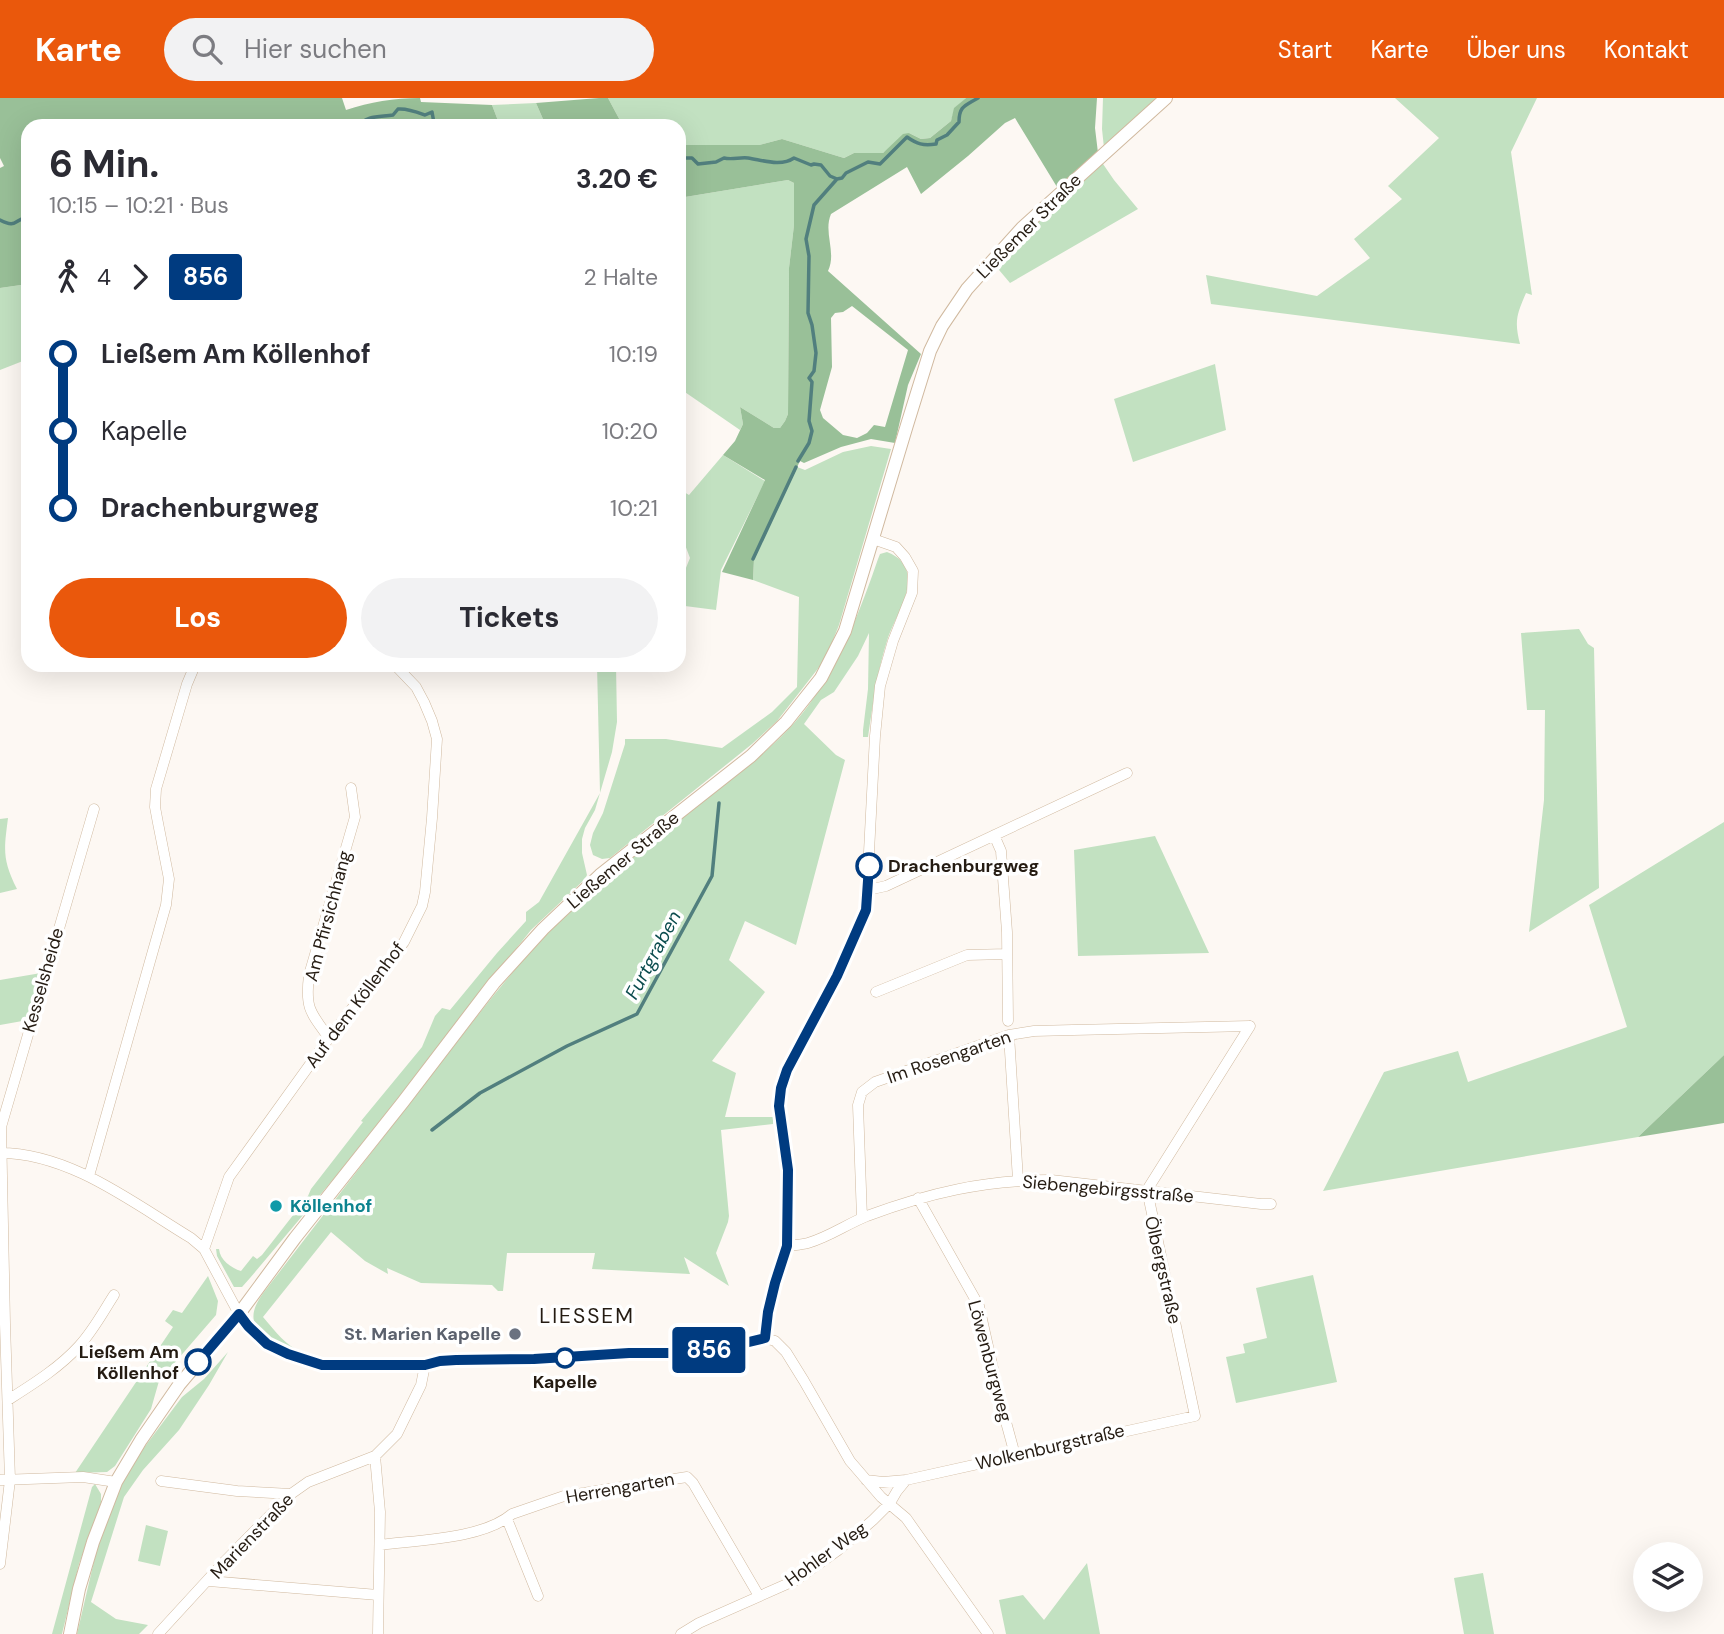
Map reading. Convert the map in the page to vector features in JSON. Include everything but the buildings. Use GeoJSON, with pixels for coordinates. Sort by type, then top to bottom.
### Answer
{"type":"FeatureCollection","features":[{"type":"Feature","properties":{"kind":"street","name":"Ließemer Straße"},"geometry":{"type":"LineString","coordinates":[[70,1634],[79,1589],[93,1542],[117,1482],[141,1440],[179,1385],[239,1314],[494,983],[543,929],[600,875],[751,756],[786,722],[821,678],[845,631],[930,351],[942,326],[955,305],[993,258],[1022,228],[1166,98]]}},
{"type":"Feature","properties":{"kind":"street"},"geometry":{"type":"LineString","coordinates":[[765,1338],[768,1312],[787,1246],[788,1170],[779,1106],[781,1088],[787,1070],[837,976],[866,910],[880,686],[893,641],[912,593],[914,571],[905,556],[896,547],[873,539]]}},
{"type":"Feature","properties":{"kind":"street"},"geometry":{"type":"LineString","coordinates":[[89,1176],[164,914],[169,879],[155,807],[156,789],[192,672]]}},
{"type":"Feature","properties":{"kind":"street","name":"Auf dem Köllenhof"},"geometry":{"type":"LineString","coordinates":[[204,1249],[229,1177],[329,1038],[404,942],[422,906],[437,739],[424,702],[416,687],[402,672]]}},
{"type":"Feature","properties":{"kind":"street"},"geometry":{"type":"LineString","coordinates":[[868,890],[886,886],[1127,773]]}},
{"type":"Feature","properties":{"kind":"street","name":"Am Pfirsichhang"},"geometry":{"type":"LineString","coordinates":[[329,1038],[312,1015],[307,996],[309,975],[355,817],[351,788]]}},
{"type":"Feature","properties":{"kind":"street","name":"Kesselsheide"},"geometry":{"type":"LineString","coordinates":[[0,1564],[8,1400],[1,1127],[94,808]]}},
{"type":"Feature","properties":{"kind":"street"},"geometry":{"type":"LineString","coordinates":[[994,835],[1001,851],[1008,1021]]}},
{"type":"Feature","properties":{"kind":"street"},"geometry":{"type":"LineString","coordinates":[[876,992],[967,955],[1007,954]]}},
{"type":"Feature","properties":{"kind":"street","name":"Im Rosengarten"},"geometry":{"type":"LineString","coordinates":[[862,1218],[858,1105],[862,1091],[875,1082],[1009,1035],[1034,1031],[1250,1026],[1147,1190]]}},
{"type":"Feature","properties":{"kind":"street"},"geometry":{"type":"LineString","coordinates":[[1009,1035],[1018,1180]]}},
{"type":"Feature","properties":{"kind":"street"},"geometry":{"type":"LineString","coordinates":[[1,1153],[24,1154],[45,1159],[89,1176],[191,1238],[204,1249],[248,1326],[267,1344],[322,1365],[425,1365],[440,1361],[674,1353],[728,1347],[765,1338],[775,1340],[786,1352],[850,1461],[881,1497],[906,1518],[988,1634]]}},
{"type":"Feature","properties":{"kind":"street","name":"Siebengebirgsstraße"},"geometry":{"type":"LineString","coordinates":[[787,1246],[806,1244],[862,1218],[918,1198],[952,1189],[1018,1180],[1051,1180],[1271,1204]]}},
{"type":"Feature","properties":{"kind":"street","name":"Ölbergstraße"},"geometry":{"type":"LineString","coordinates":[[1147,1190],[1195,1416]]}},
{"type":"Feature","properties":{"kind":"street","name":"Löwenburgweg"},"geometry":{"type":"LineString","coordinates":[[918,1198],[979,1306],[1015,1455]]}},
{"type":"Feature","properties":{"kind":"street"},"geometry":{"type":"LineString","coordinates":[[8,1400],[59,1365],[79,1346],[114,1295]]}},
{"type":"Feature","properties":{"kind":"street","name":"Marienstraße"},"geometry":{"type":"LineString","coordinates":[[158,1634],[291,1494],[308,1482],[375,1455],[397,1434],[421,1385],[425,1365]]}},
{"type":"Feature","properties":{"kind":"street","name":"Wolkenburgstraße"},"geometry":{"type":"LineString","coordinates":[[866,1480],[906,1480],[1195,1416]]}},
{"type":"Feature","properties":{"kind":"street"},"geometry":{"type":"LineString","coordinates":[[375,1455],[380,1512],[378,1634]]}},
{"type":"Feature","properties":{"kind":"street"},"geometry":{"type":"LineString","coordinates":[[5,1480],[83,1477],[117,1482]]}},
{"type":"Feature","properties":{"kind":"street","name":"Herrengarten"},"geometry":{"type":"LineString","coordinates":[[380,1545],[463,1535],[564,1496],[687,1477],[759,1596]]}},
{"type":"Feature","properties":{"kind":"street"},"geometry":{"type":"LineString","coordinates":[[890,1503],[906,1480]]}},
{"type":"Feature","properties":{"kind":"street"},"geometry":{"type":"LineString","coordinates":[[161,1481],[237,1491],[291,1494]]}},
{"type":"Feature","properties":{"kind":"street","name":"Hohler Weg"},"geometry":{"type":"LineString","coordinates":[[681,1634],[699,1623],[796,1580],[837,1550],[890,1503]]}},
{"type":"Feature","properties":{"kind":"street"},"geometry":{"type":"LineString","coordinates":[[507,1519],[538,1596]]}},
{"type":"Feature","properties":{"kind":"street"},"geometry":{"type":"LineString","coordinates":[[209,1581],[378,1595]]}},
{"type":"Feature","properties":{"kind":"green space"},"geometry":{"type":"Polygon","coordinates":[[[0,98],[342,98],[346,110],[382,101],[420,98],[421,102],[492,105],[497,119],[21,119],[21,285],[0,288],[0,168],[4,166],[0,158],[0,98]]]}},
{"type":"Feature","properties":{"kind":"green space"},"geometry":{"type":"Polygon","coordinates":[[[608,98],[966,98],[955,108],[951,121],[930,138],[921,139],[909,133],[883,153],[854,153],[844,158],[782,139],[759,145],[686,145],[686,119],[619,119],[608,98]]]}},
{"type":"Feature","properties":{"kind":"green space"},"geometry":{"type":"Polygon","coordinates":[[[608,98],[619,119],[543,119],[536,103],[608,98]]]}},
{"type":"Feature","properties":{"kind":"green space"},"geometry":{"type":"Polygon","coordinates":[[[966,98],[1097,98],[1095,128],[1098,153],[1057,187],[1015,118],[1005,123],[921,194],[907,167],[831,214],[828,228],[831,257],[828,271],[921,354],[908,385],[895,443],[871,439],[841,447],[804,463],[800,461],[754,559],[753,580],[722,572],[765,480],[723,455],[735,441],[743,424],[740,407],[774,428],[780,428],[788,414],[789,268],[794,225],[794,183],[788,180],[686,197],[686,145],[759,145],[782,139],[844,158],[854,153],[883,153],[903,134],[909,133],[921,139],[930,138],[951,121],[954,108],[966,98]],[[852,306],[843,312],[835,313],[831,318],[832,367],[820,410],[823,418],[843,435],[857,438],[867,433],[874,425],[885,427],[908,350],[852,306]]]}},
{"type":"Feature","properties":{"kind":"green space"},"geometry":{"type":"Polygon","coordinates":[[[1103,98],[1157,98],[1104,148],[1103,98]]]}},
{"type":"Feature","properties":{"kind":"green space"},"geometry":{"type":"Polygon","coordinates":[[[1395,98],[1537,98],[1511,152],[1532,295],[1526,293],[1519,312],[1517,329],[1520,344],[1211,304],[1206,275],[1317,296],[1370,258],[1354,239],[1402,199],[1388,186],[1439,138],[1395,98]]]}},
{"type":"Feature","properties":{"kind":"green space"},"geometry":{"type":"Polygon","coordinates":[[[536,103],[543,119],[497,119],[492,105],[536,103]]]}},
{"type":"Feature","properties":{"kind":"green space"},"geometry":{"type":"Polygon","coordinates":[[[1101,161],[1138,209],[1010,283],[994,264],[1023,230],[1101,161]]]}},
{"type":"Feature","properties":{"kind":"green space"},"geometry":{"type":"Polygon","coordinates":[[[788,180],[794,183],[794,225],[789,268],[788,414],[780,428],[774,428],[740,407],[743,424],[740,430],[686,393],[686,197],[788,180]]]}},
{"type":"Feature","properties":{"kind":"green space"},"geometry":{"type":"Polygon","coordinates":[[[21,285],[21,362],[0,370],[0,288],[21,285]]]}},
{"type":"Feature","properties":{"kind":"green space"},"geometry":{"type":"Polygon","coordinates":[[[1215,364],[1226,430],[1133,462],[1114,399],[1215,364]]]}},
{"type":"Feature","properties":{"kind":"green space"},"geometry":{"type":"Polygon","coordinates":[[[871,446],[891,449],[839,625],[820,666],[777,721],[752,744],[610,858],[602,859],[593,855],[590,845],[593,833],[603,813],[625,739],[666,739],[722,748],[772,712],[797,687],[799,597],[753,580],[754,559],[797,467],[805,470],[843,452],[871,446]]]}},
{"type":"Feature","properties":{"kind":"green space"},"geometry":{"type":"Polygon","coordinates":[[[723,455],[765,481],[721,570],[716,610],[686,606],[686,568],[690,558],[686,547],[686,493],[689,495],[723,455]]]}},
{"type":"Feature","properties":{"kind":"green space"},"geometry":{"type":"Polygon","coordinates":[[[887,552],[896,556],[905,566],[908,575],[907,588],[884,653],[868,737],[863,737],[863,730],[868,689],[869,633],[858,656],[834,692],[821,700],[804,724],[836,755],[845,760],[796,945],[745,921],[729,960],[765,992],[712,1061],[736,1073],[725,1117],[773,1117],[773,1124],[721,1130],[729,1216],[716,1253],[729,1286],[684,1257],[690,1274],[592,1269],[595,1253],[507,1253],[503,1291],[498,1291],[492,1285],[421,1283],[387,1268],[388,1274],[365,1261],[331,1232],[263,1317],[286,1342],[303,1353],[283,1347],[263,1335],[255,1324],[253,1315],[262,1295],[528,954],[601,883],[786,732],[808,706],[840,653],[880,554],[887,552]]]}},
{"type":"Feature","properties":{"kind":"green space"},"geometry":{"type":"Polygon","coordinates":[[[1579,629],[1588,644],[1594,648],[1599,888],[1529,932],[1544,800],[1545,710],[1527,710],[1521,633],[1579,629]]]}},
{"type":"Feature","properties":{"kind":"green space"},"geometry":{"type":"Polygon","coordinates":[[[597,672],[616,672],[617,722],[612,752],[600,793],[597,672]]]}},
{"type":"Feature","properties":{"kind":"green space"},"geometry":{"type":"Polygon","coordinates":[[[600,793],[582,839],[587,875],[585,879],[531,930],[341,1170],[242,1287],[234,1287],[216,1249],[219,1249],[221,1257],[227,1263],[241,1271],[253,1256],[257,1259],[262,1255],[363,1122],[361,1121],[422,1047],[435,1016],[442,1008],[450,1010],[526,921],[526,912],[539,902],[600,793]]]}},
{"type":"Feature","properties":{"kind":"green space"},"geometry":{"type":"Polygon","coordinates":[[[8,818],[5,854],[17,889],[0,893],[0,819],[8,818]]]}},
{"type":"Feature","properties":{"kind":"green space"},"geometry":{"type":"Polygon","coordinates":[[[1724,822],[1724,1055],[1638,1137],[1323,1191],[1384,1072],[1458,1051],[1468,1082],[1627,1027],[1589,905],[1724,822]]]}},
{"type":"Feature","properties":{"kind":"green space"},"geometry":{"type":"Polygon","coordinates":[[[1155,836],[1209,953],[1078,956],[1074,850],[1155,836]]]}},
{"type":"Feature","properties":{"kind":"green space"},"geometry":{"type":"Polygon","coordinates":[[[41,973],[28,1020],[0,1025],[0,980],[41,973]]]}},
{"type":"Feature","properties":{"kind":"green space"},"geometry":{"type":"Polygon","coordinates":[[[1724,1055],[1724,1123],[1638,1137],[1724,1055]]]}},
{"type":"Feature","properties":{"kind":"green space"},"geometry":{"type":"Polygon","coordinates":[[[1313,1275],[1337,1382],[1236,1403],[1226,1357],[1245,1353],[1243,1344],[1267,1338],[1256,1288],[1313,1275]]]}},
{"type":"Feature","properties":{"kind":"green space"},"geometry":{"type":"Polygon","coordinates":[[[208,1276],[218,1301],[216,1315],[159,1381],[151,1409],[115,1466],[107,1472],[75,1473],[173,1327],[165,1321],[173,1310],[182,1313],[208,1276]]]}},
{"type":"Feature","properties":{"kind":"green space"},"geometry":{"type":"Polygon","coordinates":[[[228,1352],[179,1430],[143,1470],[124,1497],[91,1602],[116,1619],[148,1625],[139,1634],[77,1634],[98,1544],[125,1478],[182,1397],[204,1379],[228,1352]]]}},
{"type":"Feature","properties":{"kind":"green space"},"geometry":{"type":"Polygon","coordinates":[[[95,1484],[101,1494],[101,1503],[79,1564],[62,1634],[52,1634],[92,1487],[95,1484]]]}},
{"type":"Feature","properties":{"kind":"green space"},"geometry":{"type":"Polygon","coordinates":[[[146,1525],[168,1531],[160,1566],[138,1561],[146,1525]]]}},
{"type":"Feature","properties":{"kind":"green space"},"geometry":{"type":"Polygon","coordinates":[[[1087,1563],[1100,1634],[1006,1634],[999,1600],[1023,1595],[1044,1620],[1087,1563]]]}},
{"type":"Feature","properties":{"kind":"green space"},"geometry":{"type":"Polygon","coordinates":[[[1483,1573],[1494,1634],[1464,1634],[1454,1578],[1483,1573]]]}},
{"type":"Feature","properties":{"kind":"waterway"},"geometry":{"type":"LineString","coordinates":[[686,158],[692,158],[698,164],[724,158],[777,162],[794,158],[811,165],[821,165],[830,176],[842,178],[846,173],[868,162],[880,164],[907,137],[920,144],[936,144],[937,140],[947,135],[959,122],[964,107],[978,98]]}},
{"type":"Feature","properties":{"kind":"waterway"},"geometry":{"type":"LineString","coordinates":[[367,119],[393,115],[398,109],[425,115],[432,112],[433,119]]}},
{"type":"Feature","properties":{"kind":"waterway","name":"Furtgraben"},"geometry":{"type":"LineString","coordinates":[[798,461],[809,443],[812,431],[809,421],[812,382],[809,378],[814,371],[816,353],[808,313],[809,256],[806,239],[814,205],[837,179]]}},
{"type":"Feature","properties":{"kind":"waterway"},"geometry":{"type":"LineString","coordinates":[[0,220],[13,224],[21,219]]}},
{"type":"Feature","properties":{"kind":"waterway","name":"Furtgraben"},"geometry":{"type":"LineString","coordinates":[[753,559],[796,467]]}},
{"type":"Feature","properties":{"kind":"waterway","name":"Furtgraben"},"geometry":{"type":"LineString","coordinates":[[432,1130],[480,1093],[567,1046],[637,1014],[712,876],[719,803]]}},
{"type":"Feature","properties":{"kind":"bus line","name":"856"},"geometry":{"type":"LineString","coordinates":[[198,1362],[239,1314],[267,1344],[322,1365],[425,1365],[456,1360],[674,1353],[728,1347],[765,1338],[768,1312],[787,1246],[788,1170],[779,1106],[781,1088],[787,1070],[837,976],[866,910],[869,866]]}},
{"type":"Feature","properties":{"kind":"place","name":"Drachenburgweg"},"geometry":{"type":"Point","coordinates":[869,866]}},
{"type":"Feature","properties":{"kind":"place","name":"Köllenhof"},"geometry":{"type":"Point","coordinates":[276,1206]}},
{"type":"Feature","properties":{"kind":"place","name":"St. Marien Kapelle"},"geometry":{"type":"Point","coordinates":[515,1334]}},
{"type":"Feature","properties":{"kind":"place","name":"Kapelle"},"geometry":{"type":"Point","coordinates":[565,1358]}},
{"type":"Feature","properties":{"kind":"place","name":"Ließem Am Köllenhof"},"geometry":{"type":"Point","coordinates":[198,1362]}},
{"type":"Feature","properties":{"kind":"district","name":"LIESSEM"},"geometry":{"type":"Point","coordinates":[587,1316]}}]}
